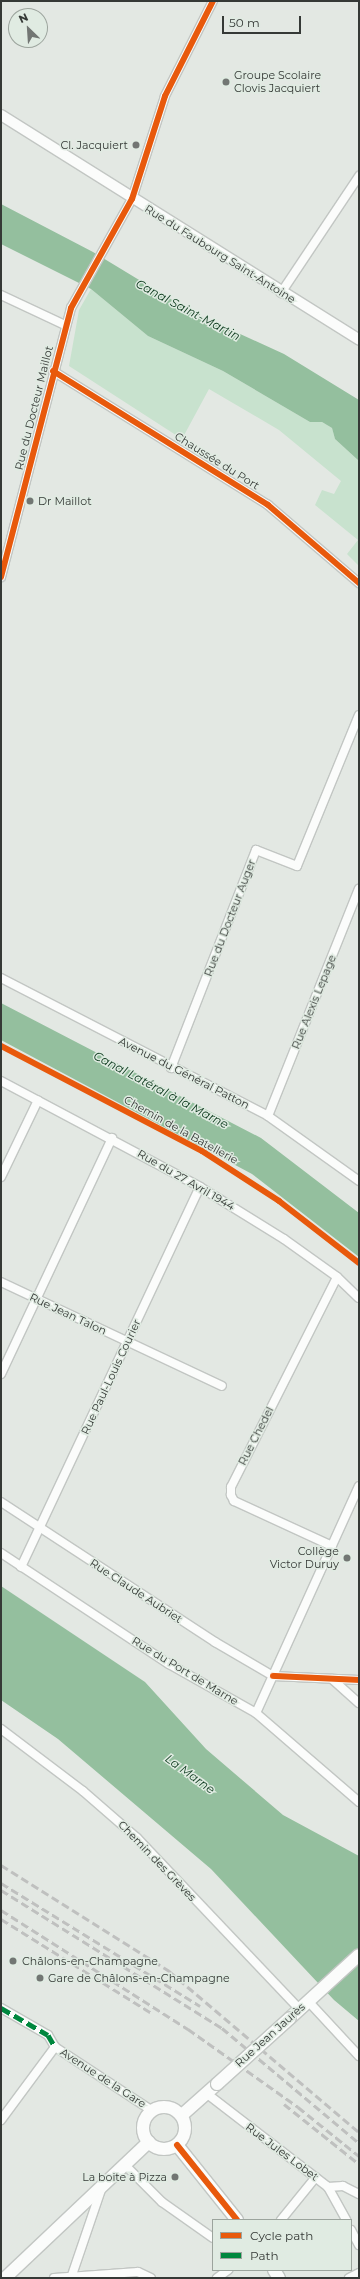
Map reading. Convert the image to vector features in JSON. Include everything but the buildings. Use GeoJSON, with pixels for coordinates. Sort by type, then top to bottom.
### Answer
{"type":"FeatureCollection","features":[{"type":"Feature","properties":{"kind":"main road","name":"Rue Jean Jaurès"},"geometry":{"type":"LineString","coordinates":[[182,2115],[359,1955]]}},
{"type":"Feature","properties":{"kind":"main road"},"geometry":{"type":"LineString","coordinates":[[170,2107],[182,2115],[185,2134],[177,2145],[159,2148],[149,2142],[144,2122],[151,2110],[170,2107]]}},
{"type":"Feature","properties":{"kind":"main road"},"geometry":{"type":"LineString","coordinates":[[5,2278],[101,2190],[149,2142]]}},
{"type":"Feature","properties":{"kind":"main road"},"geometry":{"type":"LineString","coordinates":[[177,2145],[236,2219]]}},
{"type":"Feature","properties":{"kind":"street"},"geometry":{"type":"LineString","coordinates":[[132,199],[165,96],[213,1]]}},
{"type":"Feature","properties":{"kind":"street","name":"Rue du Faubourg Saint-Antoine"},"geometry":{"type":"LineString","coordinates":[[1,115],[282,294],[359,340]]}},
{"type":"Feature","properties":{"kind":"street"},"geometry":{"type":"LineString","coordinates":[[282,294],[359,176]]}},
{"type":"Feature","properties":{"kind":"street","name":"Rue du Docteur Maillot"},"geometry":{"type":"LineString","coordinates":[[1,577],[65,325],[81,290],[132,199]]}},
{"type":"Feature","properties":{"kind":"street"},"geometry":{"type":"LineString","coordinates":[[1,296],[65,325]]}},
{"type":"Feature","properties":{"kind":"street","name":"Chaussée du Port"},"geometry":{"type":"LineString","coordinates":[[53,371],[268,505],[359,583]]}},
{"type":"Feature","properties":{"kind":"street","name":"Rue du Docteur Auger"},"geometry":{"type":"LineString","coordinates":[[171,1068],[256,850],[297,866],[359,715]]}},
{"type":"Feature","properties":{"kind":"street","name":"Rue Alexis Lepage"},"geometry":{"type":"LineString","coordinates":[[268,1116],[359,888]]}},
{"type":"Feature","properties":{"kind":"street","name":"Avenue du Général Patton"},"geometry":{"type":"LineString","coordinates":[[1,978],[171,1068],[268,1116],[359,1181]]}},
{"type":"Feature","properties":{"kind":"street","name":"Rue du 27 Avril 1944"},"geometry":{"type":"LineString","coordinates":[[1,1080],[112,1138],[200,1187],[337,1277],[359,1298]]}},
{"type":"Feature","properties":{"kind":"street"},"geometry":{"type":"LineString","coordinates":[[1,1177],[38,1100]]}},
{"type":"Feature","properties":{"kind":"street"},"geometry":{"type":"LineString","coordinates":[[1,1374],[112,1138]]}},
{"type":"Feature","properties":{"kind":"street","name":"Rue Paul-Louis Courier"},"geometry":{"type":"LineString","coordinates":[[21,1567],[200,1187]]}},
{"type":"Feature","properties":{"kind":"street","name":"Rue Chedel"},"geometry":{"type":"LineString","coordinates":[[332,1546],[234,1501],[231,1495],[231,1487],[337,1277]]}},
{"type":"Feature","properties":{"kind":"street","name":"Rue Jean Talon"},"geometry":{"type":"LineString","coordinates":[[1,1282],[222,1386]]}},
{"type":"Feature","properties":{"kind":"street"},"geometry":{"type":"LineString","coordinates":[[256,1713],[359,1486]]}},
{"type":"Feature","properties":{"kind":"street","name":"Rue Claude Aubriet"},"geometry":{"type":"LineString","coordinates":[[1,1502],[215,1642],[273,1676]]}},
{"type":"Feature","properties":{"kind":"street","name":"Rue du Port de Marne"},"geometry":{"type":"LineString","coordinates":[[1,1553],[169,1664],[256,1713],[359,1802]]}},
{"type":"Feature","properties":{"kind":"street"},"geometry":{"type":"LineString","coordinates":[[273,1676],[359,1680]]}},
{"type":"Feature","properties":{"kind":"street"},"geometry":{"type":"LineString","coordinates":[[332,1679],[359,1703]]}},
{"type":"Feature","properties":{"kind":"street","name":"Chemin des Grèves"},"geometry":{"type":"LineString","coordinates":[[1,1728],[83,1791],[137,1838],[308,2001],[359,2056]]}},
{"type":"Feature","properties":{"kind":"street"},"geometry":{"type":"LineString","coordinates":[[1,2008],[48,2034],[55,2047],[1,2120]]}},
{"type":"Feature","properties":{"kind":"street","name":"Avenue de la Gare"},"geometry":{"type":"LineString","coordinates":[[55,2047],[151,2110]]}},
{"type":"Feature","properties":{"kind":"street","name":"Rue Jules Lobet"},"geometry":{"type":"LineString","coordinates":[[206,2093],[328,2187],[345,2219]]}},
{"type":"Feature","properties":{"kind":"street"},"geometry":{"type":"LineString","coordinates":[[126,2166],[162,2202],[212,2237]]}},
{"type":"Feature","properties":{"kind":"street"},"geometry":{"type":"LineString","coordinates":[[282,2219],[316,2177]]}},
{"type":"Feature","properties":{"kind":"street"},"geometry":{"type":"LineString","coordinates":[[328,2187],[342,2186],[359,2194]]}},
{"type":"Feature","properties":{"kind":"street"},"geometry":{"type":"LineString","coordinates":[[71,2277],[101,2190]]}},
{"type":"Feature","properties":{"kind":"street"},"geometry":{"type":"LineString","coordinates":[[352,2232],[359,2245]]}},
{"type":"Feature","properties":{"kind":"street"},"geometry":{"type":"LineString","coordinates":[[217,2278],[227,2271]]}},
{"type":"Feature","properties":{"kind":"street"},"geometry":{"type":"LineString","coordinates":[[54,2278],[138,2272],[151,2278]]}},
{"type":"Feature","properties":{"kind":"street"},"geometry":{"type":"LineString","coordinates":[[349,2278],[359,2272]]}},
{"type":"Feature","properties":{"kind":"shaded area"},"geometry":{"type":"Polygon","coordinates":[[[91,289],[148,336],[223,371],[310,422],[322,422],[332,428],[335,439],[359,461],[359,566],[347,554],[358,540],[315,505],[322,490],[334,494],[341,481],[279,430],[209,389],[182,439],[69,366],[79,310],[91,289]]]}},
{"type":"Feature","properties":{"kind":"water","name":"Canal Saint-Martin"},"geometry":{"type":"Polygon","coordinates":[[[1,204],[93,252],[192,312],[284,354],[359,400],[359,461],[335,439],[332,428],[322,422],[310,422],[223,371],[148,336],[91,289],[1,244],[1,204]]]}},
{"type":"Feature","properties":{"kind":"water","name":"Canal Latéral à la Marne"},"geometry":{"type":"Polygon","coordinates":[[[1,1003],[261,1138],[359,1213],[359,1257],[252,1174],[1,1040],[1,1003]]]}},
{"type":"Feature","properties":{"kind":"water","name":"La Marne"},"geometry":{"type":"Polygon","coordinates":[[[1,1586],[145,1682],[206,1749],[283,1815],[359,1856],[359,2021],[334,2000],[211,1869],[58,1739],[1,1700],[1,1586]]]}},
{"type":"Feature","properties":{"kind":"railway"},"geometry":{"type":"LineString","coordinates":[[1,1865],[169,1971],[359,2132]]}},
{"type":"Feature","properties":{"kind":"railway"},"geometry":{"type":"LineString","coordinates":[[1,1883],[200,2006]]}},
{"type":"Feature","properties":{"kind":"railway"},"geometry":{"type":"LineString","coordinates":[[1,1890],[222,2028],[359,2143]]}},
{"type":"Feature","properties":{"kind":"railway"},"geometry":{"type":"LineString","coordinates":[[1,1910],[188,2029],[298,2107],[359,2156]]}},
{"type":"Feature","properties":{"kind":"railway"},"geometry":{"type":"LineString","coordinates":[[1,1919],[150,2012]]}},
{"type":"Feature","properties":{"kind":"railway"},"geometry":{"type":"LineString","coordinates":[[284,2104],[359,2164]]}},
{"type":"Feature","properties":{"kind":"marked path"},"geometry":{"type":"LineString","coordinates":[[1,2008],[48,2035],[55,2047]]}},
{"type":"Feature","properties":{"kind":"cycle path"},"geometry":{"type":"LineString","coordinates":[[1,577],[71,308],[132,199],[165,96],[213,1]]}},
{"type":"Feature","properties":{"kind":"cycle path"},"geometry":{"type":"LineString","coordinates":[[53,371],[268,505],[359,583]]}},
{"type":"Feature","properties":{"kind":"cycle path","name":"Chemin de la Batellerie"},"geometry":{"type":"LineString","coordinates":[[1,1046],[202,1151],[279,1201],[359,1263]]}},
{"type":"Feature","properties":{"kind":"cycle path"},"geometry":{"type":"LineString","coordinates":[[273,1676],[359,1680]]}},
{"type":"Feature","properties":{"kind":"cycle path"},"geometry":{"type":"LineString","coordinates":[[177,2145],[236,2219]]}},
{"type":"Feature","properties":{"kind":"place","name":"Groupe Scolaire Clovis Jacquiert"},"geometry":{"type":"Point","coordinates":[226,82]}},
{"type":"Feature","properties":{"kind":"place","name":"Cl. Jacquiert"},"geometry":{"type":"Point","coordinates":[136,145]}},
{"type":"Feature","properties":{"kind":"place","name":"Dr Maillot"},"geometry":{"type":"Point","coordinates":[30,501]}},
{"type":"Feature","properties":{"kind":"place","name":"Collège Victor Duruy"},"geometry":{"type":"Point","coordinates":[347,1558]}},
{"type":"Feature","properties":{"kind":"place","name":"Châlons-en-Champagne"},"geometry":{"type":"Point","coordinates":[13,1961]}},
{"type":"Feature","properties":{"kind":"place","name":"Gare de Châlons-en-Champagne"},"geometry":{"type":"Point","coordinates":[40,1978]}},
{"type":"Feature","properties":{"kind":"place","name":"La boite à Pizza"},"geometry":{"type":"Point","coordinates":[175,2177]}}]}
